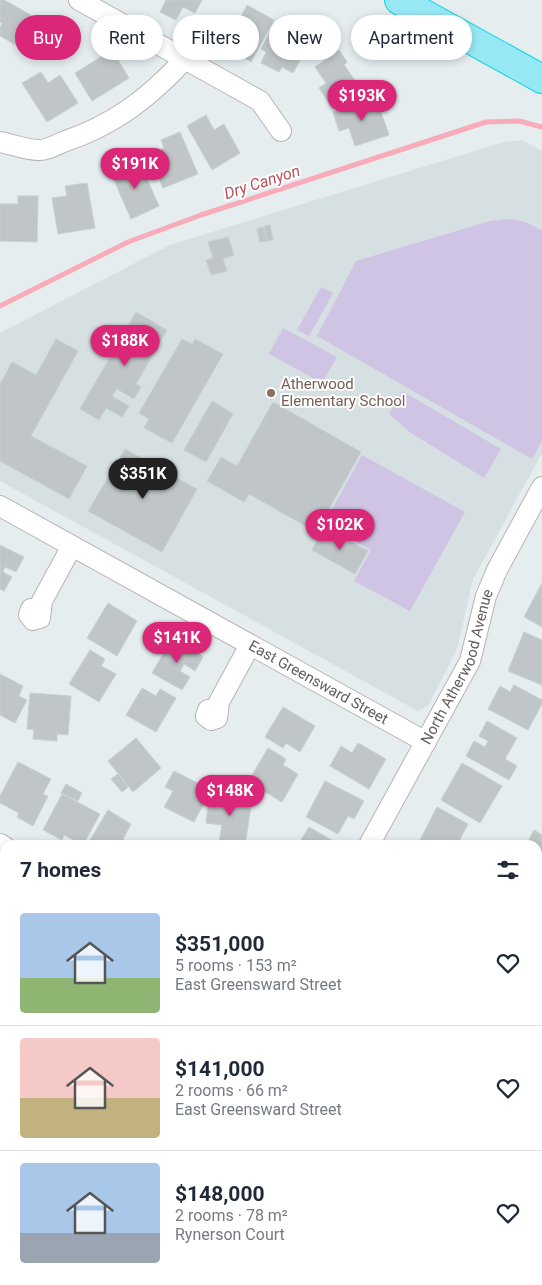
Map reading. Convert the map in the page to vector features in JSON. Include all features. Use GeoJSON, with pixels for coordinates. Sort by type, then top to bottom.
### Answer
{"type":"FeatureCollection","features":[{"type":"Feature","properties":{"kind":"highway"},"geometry":{"type":"LineString","coordinates":[[399,0],[542,79]]}},
{"type":"Feature","properties":{"kind":"street"},"geometry":{"type":"LineString","coordinates":[[79,0],[173,52]]}},
{"type":"Feature","properties":{"kind":"street"},"geometry":{"type":"LineString","coordinates":[[0,142],[39,150],[84,135],[111,122],[141,102],[164,82],[184,60]]}},
{"type":"Feature","properties":{"kind":"street"},"geometry":{"type":"LineString","coordinates":[[187,60],[260,101],[281,131]]}},
{"type":"Feature","properties":{"kind":"street","name":"North Atherwood Avenue"},"geometry":{"type":"LineString","coordinates":[[373,840],[470,661],[486,596],[496,570],[542,487]]}},
{"type":"Feature","properties":{"kind":"street","name":"East Greensward Street"},"geometry":{"type":"LineString","coordinates":[[0,506],[426,742]]}},
{"type":"Feature","properties":{"kind":"street"},"geometry":{"type":"LineString","coordinates":[[31,609],[29,615],[34,620],[40,618],[42,601],[72,546]]}},
{"type":"Feature","properties":{"kind":"street"},"geometry":{"type":"LineString","coordinates":[[208,710],[206,716],[211,720],[217,718],[219,702],[250,645]]}},
{"type":"Feature","properties":{"kind":"shaded area","name":"Atherwood Elementary School"},"geometry":{"type":"Polygon","coordinates":[[[522,140],[542,151],[542,453],[473,579],[457,649],[428,706],[418,711],[0,481],[0,333],[170,245],[504,142],[522,140]]]}},
{"type":"Feature","properties":{"kind":"shaded area"},"geometry":{"type":"Polygon","coordinates":[[[507,219],[522,221],[542,230],[542,441],[532,459],[317,336],[356,261],[490,221],[507,219]]]}},
{"type":"Feature","properties":{"kind":"shaded area"},"geometry":{"type":"Polygon","coordinates":[[[321,287],[333,293],[309,336],[297,330],[321,287]]]}},
{"type":"Feature","properties":{"kind":"shaded area"},"geometry":{"type":"Polygon","coordinates":[[[283,328],[337,357],[322,383],[269,354],[283,328]]]}},
{"type":"Feature","properties":{"kind":"shaded area"},"geometry":{"type":"Polygon","coordinates":[[[402,391],[501,449],[484,478],[411,433],[389,414],[402,391]]]}},
{"type":"Feature","properties":{"kind":"shaded area"},"geometry":{"type":"Polygon","coordinates":[[[362,455],[465,512],[410,611],[354,581],[371,550],[324,524],[362,455]]]}},
{"type":"Feature","properties":{"kind":"building"},"geometry":{"type":"Polygon","coordinates":[[[0,0],[4,0],[31,15],[15,15],[15,44],[0,36],[2,23],[0,22],[0,0]]]}},
{"type":"Feature","properties":{"kind":"building"},"geometry":{"type":"Polygon","coordinates":[[[166,0],[202,0],[195,13],[183,7],[179,15],[173,15],[173,18],[160,12],[166,0]]]}},
{"type":"Feature","properties":{"kind":"building"},"geometry":{"type":"Polygon","coordinates":[[[247,5],[269,17],[269,29],[259,47],[259,15],[242,15],[247,5]]]}},
{"type":"Feature","properties":{"kind":"building"},"geometry":{"type":"Polygon","coordinates":[[[269,34],[269,60],[300,60],[293,73],[282,67],[279,72],[261,63],[266,52],[261,49],[269,34]]]}},
{"type":"Feature","properties":{"kind":"building"},"geometry":{"type":"Polygon","coordinates":[[[341,53],[347,62],[344,65],[361,89],[333,109],[319,88],[326,83],[315,67],[325,60],[341,60],[341,53]]]}},
{"type":"Feature","properties":{"kind":"building"},"geometry":{"type":"Polygon","coordinates":[[[96,60],[118,60],[129,78],[92,101],[75,73],[96,60]]]}},
{"type":"Feature","properties":{"kind":"building"},"geometry":{"type":"Polygon","coordinates":[[[41,72],[48,83],[60,75],[78,103],[47,122],[22,83],[41,72]]]}},
{"type":"Feature","properties":{"kind":"building"},"geometry":{"type":"Polygon","coordinates":[[[376,98],[389,135],[355,146],[349,128],[339,131],[333,112],[376,98]]]}},
{"type":"Feature","properties":{"kind":"building"},"geometry":{"type":"Polygon","coordinates":[[[206,115],[214,130],[224,124],[240,153],[212,170],[187,126],[206,115]]]}},
{"type":"Feature","properties":{"kind":"building"},"geometry":{"type":"Polygon","coordinates":[[[180,132],[198,174],[163,188],[149,155],[164,148],[161,140],[180,132]]]}},
{"type":"Feature","properties":{"kind":"building"},"geometry":{"type":"Polygon","coordinates":[[[139,161],[159,206],[131,219],[111,173],[139,161]]]}},
{"type":"Feature","properties":{"kind":"building"},"geometry":{"type":"Polygon","coordinates":[[[87,183],[95,228],[58,234],[52,198],[67,196],[65,186],[87,183]]]}},
{"type":"Feature","properties":{"kind":"building"},"geometry":{"type":"Polygon","coordinates":[[[18,196],[38,196],[37,242],[0,241],[0,204],[18,204],[18,196]]]}},
{"type":"Feature","properties":{"kind":"building"},"geometry":{"type":"Polygon","coordinates":[[[270,225],[273,240],[267,241],[264,226],[270,225]]]}},
{"type":"Feature","properties":{"kind":"building"},"geometry":{"type":"Polygon","coordinates":[[[263,227],[267,241],[260,242],[257,229],[263,227]]]}},
{"type":"Feature","properties":{"kind":"building"},"geometry":{"type":"Polygon","coordinates":[[[228,237],[234,255],[223,259],[227,271],[211,275],[206,260],[213,258],[208,242],[228,237]]]}},
{"type":"Feature","properties":{"kind":"building"},"geometry":{"type":"Polygon","coordinates":[[[136,312],[167,330],[136,384],[141,387],[134,399],[117,389],[112,396],[129,406],[122,417],[106,408],[99,420],[80,409],[136,312]]]}},
{"type":"Feature","properties":{"kind":"building"},"geometry":{"type":"Polygon","coordinates":[[[56,339],[78,351],[31,436],[87,466],[69,499],[0,461],[0,384],[12,362],[36,375],[56,339]]]}},
{"type":"Feature","properties":{"kind":"building"},"geometry":{"type":"Polygon","coordinates":[[[182,339],[192,344],[195,339],[223,354],[172,443],[144,428],[149,419],[139,413],[182,339]]]}},
{"type":"Feature","properties":{"kind":"building"},"geometry":{"type":"Polygon","coordinates":[[[212,401],[233,414],[206,462],[184,450],[212,401]]]}},
{"type":"Feature","properties":{"kind":"building"},"geometry":{"type":"Polygon","coordinates":[[[273,402],[361,452],[316,532],[249,494],[244,502],[207,481],[221,457],[237,466],[273,402]]]}},
{"type":"Feature","properties":{"kind":"building"},"geometry":{"type":"Polygon","coordinates":[[[125,449],[197,489],[162,552],[88,511],[125,449]]]}},
{"type":"Feature","properties":{"kind":"building"},"geometry":{"type":"Polygon","coordinates":[[[324,527],[368,551],[355,574],[312,550],[324,527]]]}},
{"type":"Feature","properties":{"kind":"building"},"geometry":{"type":"Polygon","coordinates":[[[0,545],[24,557],[16,572],[5,567],[3,572],[12,577],[4,591],[0,589],[0,545]]]}},
{"type":"Feature","properties":{"kind":"building"},"geometry":{"type":"Polygon","coordinates":[[[542,583],[542,627],[524,617],[542,583]]]}},
{"type":"Feature","properties":{"kind":"building"},"geometry":{"type":"Polygon","coordinates":[[[108,603],[137,621],[117,656],[87,638],[108,603]]]}},
{"type":"Feature","properties":{"kind":"building"},"geometry":{"type":"Polygon","coordinates":[[[524,632],[542,640],[542,685],[508,671],[524,632]]]}},
{"type":"Feature","properties":{"kind":"building"},"geometry":{"type":"Polygon","coordinates":[[[172,639],[203,657],[195,671],[184,664],[180,671],[190,677],[182,690],[152,673],[172,639]]]}},
{"type":"Feature","properties":{"kind":"building"},"geometry":{"type":"Polygon","coordinates":[[[90,650],[105,659],[101,666],[116,674],[99,702],[69,684],[90,650]]]}},
{"type":"Feature","properties":{"kind":"building"},"geometry":{"type":"Polygon","coordinates":[[[0,674],[23,686],[19,696],[27,700],[15,723],[0,715],[0,674]]]}},
{"type":"Feature","properties":{"kind":"building"},"geometry":{"type":"Polygon","coordinates":[[[514,685],[542,700],[542,704],[528,730],[488,709],[500,686],[510,692],[514,685]]]}},
{"type":"Feature","properties":{"kind":"building"},"geometry":{"type":"Polygon","coordinates":[[[142,688],[156,696],[160,689],[176,698],[156,732],[126,715],[142,688]]]}},
{"type":"Feature","properties":{"kind":"building"},"geometry":{"type":"Polygon","coordinates":[[[30,693],[71,696],[68,735],[57,734],[57,741],[33,739],[34,730],[27,729],[30,693]]]}},
{"type":"Feature","properties":{"kind":"building"},"geometry":{"type":"Polygon","coordinates":[[[283,707],[315,726],[300,752],[286,743],[283,748],[265,737],[283,707]]]}},
{"type":"Feature","properties":{"kind":"building"},"geometry":{"type":"Polygon","coordinates":[[[487,721],[517,738],[505,759],[517,766],[509,780],[466,756],[474,741],[485,747],[488,741],[479,736],[487,721]]]}},
{"type":"Feature","properties":{"kind":"building"},"geometry":{"type":"Polygon","coordinates":[[[136,738],[161,768],[133,792],[108,761],[136,738]]]}},
{"type":"Feature","properties":{"kind":"building"},"geometry":{"type":"Polygon","coordinates":[[[358,743],[386,759],[369,789],[330,766],[341,746],[352,753],[358,743]]]}},
{"type":"Feature","properties":{"kind":"building"},"geometry":{"type":"Polygon","coordinates":[[[268,748],[286,759],[283,765],[298,774],[282,802],[248,782],[268,748]]]}},
{"type":"Feature","properties":{"kind":"building"},"geometry":{"type":"Polygon","coordinates":[[[18,762],[51,779],[43,794],[48,796],[33,826],[17,817],[19,813],[0,803],[0,796],[18,762]]]}},
{"type":"Feature","properties":{"kind":"building"},"geometry":{"type":"Polygon","coordinates":[[[462,763],[502,786],[480,823],[441,800],[462,763]]]}},
{"type":"Feature","properties":{"kind":"building"},"geometry":{"type":"Polygon","coordinates":[[[174,771],[201,785],[196,794],[206,799],[194,822],[164,807],[173,791],[165,787],[174,771]]]}},
{"type":"Feature","properties":{"kind":"building"},"geometry":{"type":"Polygon","coordinates":[[[118,774],[128,787],[122,792],[111,779],[118,774]]]}},
{"type":"Feature","properties":{"kind":"building"},"geometry":{"type":"Polygon","coordinates":[[[325,781],[364,801],[354,819],[348,816],[338,834],[306,817],[325,781]]]}},
{"type":"Feature","properties":{"kind":"building"},"geometry":{"type":"Polygon","coordinates":[[[66,784],[82,793],[78,801],[61,793],[66,784]]]}},
{"type":"Feature","properties":{"kind":"building"},"geometry":{"type":"Polygon","coordinates":[[[210,793],[252,800],[246,840],[219,840],[222,825],[206,823],[210,793]]]}},
{"type":"Feature","properties":{"kind":"building"},"geometry":{"type":"Polygon","coordinates":[[[62,794],[100,814],[86,840],[74,840],[64,835],[62,840],[43,830],[62,794]]]}},
{"type":"Feature","properties":{"kind":"building"},"geometry":{"type":"Polygon","coordinates":[[[437,807],[468,824],[460,840],[420,840],[437,807]]]}},
{"type":"Feature","properties":{"kind":"building"},"geometry":{"type":"Polygon","coordinates":[[[108,810],[131,824],[123,839],[124,840],[90,840],[108,810]]]}},
{"type":"Feature","properties":{"kind":"building"},"geometry":{"type":"Polygon","coordinates":[[[309,827],[331,840],[301,840],[309,827]]]}},
{"type":"Feature","properties":{"kind":"building"},"geometry":{"type":"Polygon","coordinates":[[[534,830],[542,835],[542,840],[529,840],[534,830]]]}},
{"type":"Feature","properties":{"kind":"waterway","name":"Dry Canyon"},"geometry":{"type":"LineString","coordinates":[[0,306],[128,242],[201,215],[486,122],[519,121],[542,127]]}},
{"type":"Feature","properties":{"kind":"place","name":"Atherwood Elementary School"},"geometry":{"type":"Point","coordinates":[271,393]}}]}
